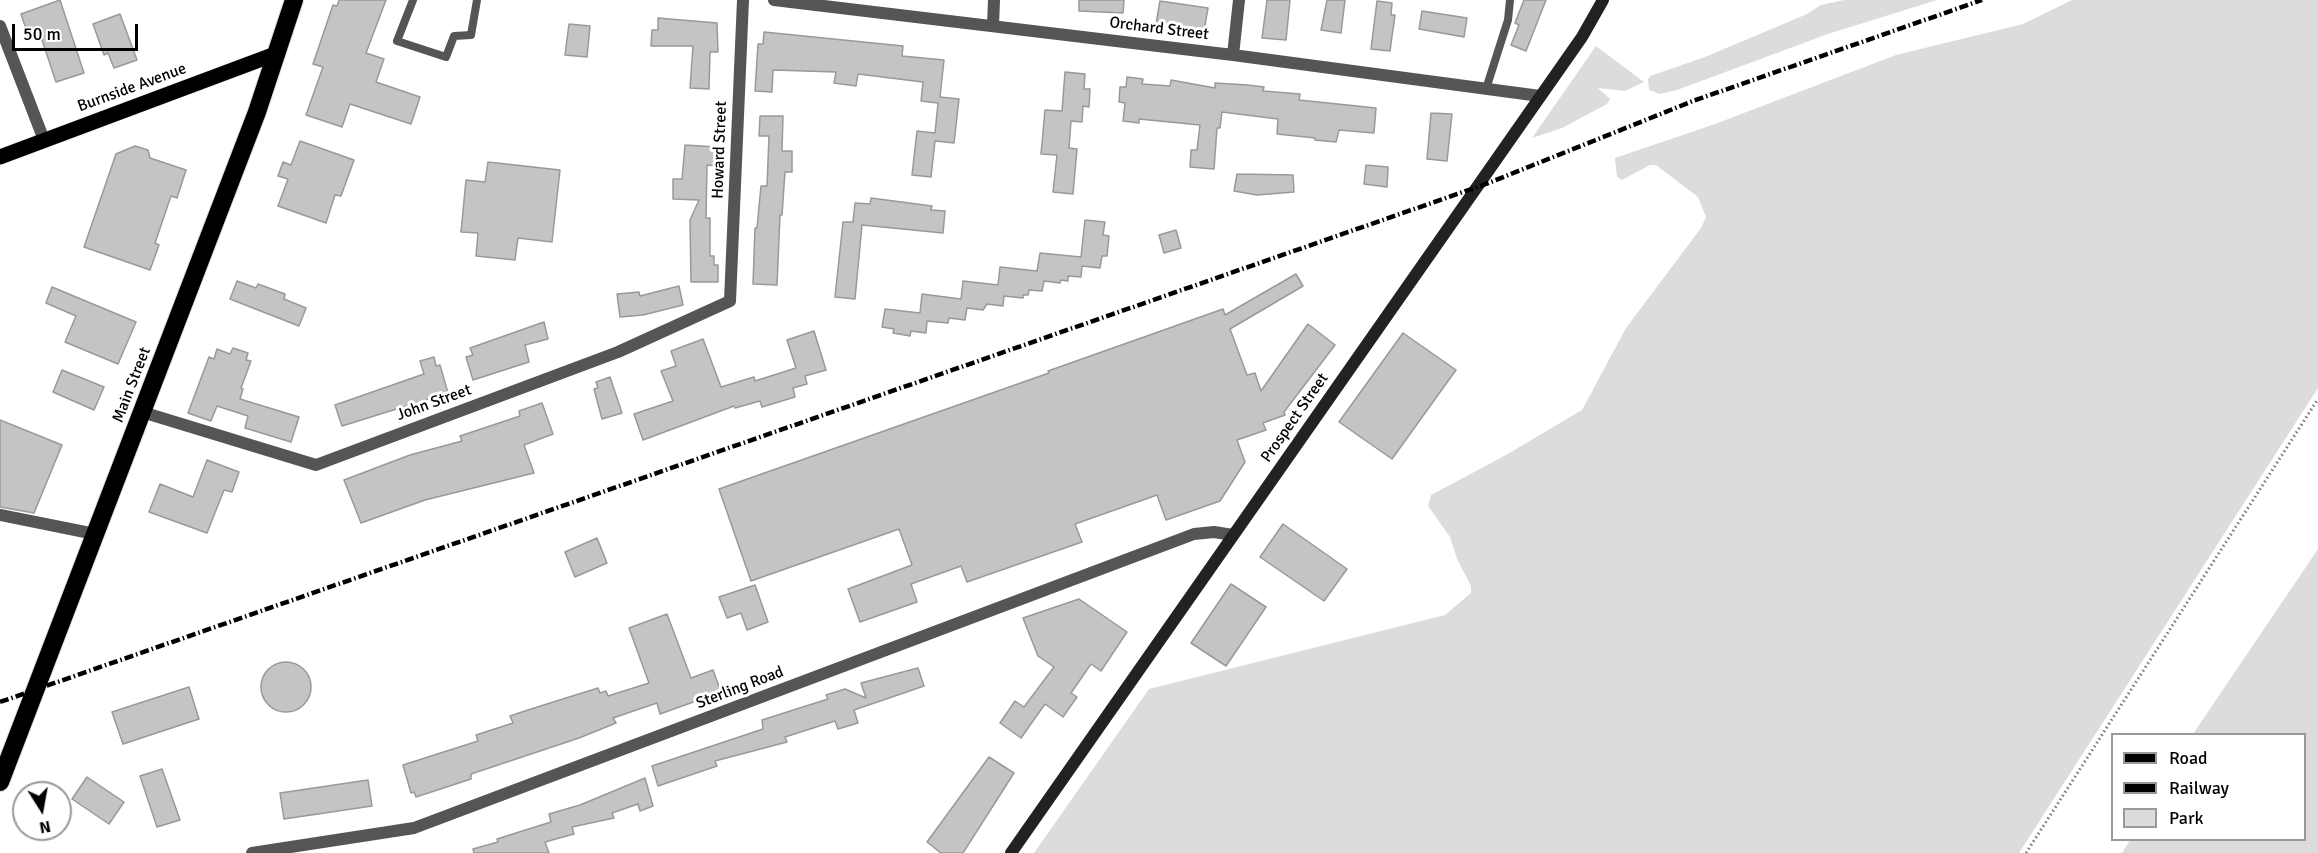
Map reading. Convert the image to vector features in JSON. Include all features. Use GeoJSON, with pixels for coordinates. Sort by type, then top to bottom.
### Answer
{"type":"FeatureCollection","features":[{"type":"Feature","properties":{"kind":"highway","name":"Main Street"},"geometry":{"type":"LineString","coordinates":[[0,782],[278,53],[294,0]]}},
{"type":"Feature","properties":{"kind":"main road","name":"Prospect Street"},"geometry":{"type":"LineString","coordinates":[[1011,853],[1582,37],[1603,0]]}},
{"type":"Feature","properties":{"kind":"main road","name":"Burnside Avenue"},"geometry":{"type":"LineString","coordinates":[[0,157],[278,53]]}},
{"type":"Feature","properties":{"kind":"street","name":"Howard Street"},"geometry":{"type":"LineString","coordinates":[[730,301],[743,0]]}},
{"type":"Feature","properties":{"kind":"street","name":"Orchard Street"},"geometry":{"type":"LineString","coordinates":[[774,0],[1233,54],[1540,96]]}},
{"type":"Feature","properties":{"kind":"street"},"geometry":{"type":"LineString","coordinates":[[993,26],[994,0]]}},
{"type":"Feature","properties":{"kind":"street"},"geometry":{"type":"LineString","coordinates":[[1233,54],[1239,0]]}},
{"type":"Feature","properties":{"kind":"street"},"geometry":{"type":"LineString","coordinates":[[0,26],[44,140]]}},
{"type":"Feature","properties":{"kind":"street","name":"John Street"},"geometry":{"type":"LineString","coordinates":[[142,412],[316,465],[618,352],[730,301]]}},
{"type":"Feature","properties":{"kind":"street"},"geometry":{"type":"LineString","coordinates":[[0,515],[95,534]]}},
{"type":"Feature","properties":{"kind":"street","name":"Sterling Road"},"geometry":{"type":"LineString","coordinates":[[252,853],[414,828],[1194,534],[1214,532],[1233,535]]}},
{"type":"Feature","properties":{"kind":"lane"},"geometry":{"type":"LineString","coordinates":[[412,0],[397,41],[446,57],[454,36],[471,35],[477,0]]}},
{"type":"Feature","properties":{"kind":"lane"},"geometry":{"type":"LineString","coordinates":[[1486,89],[1508,20],[1510,0]]}},
{"type":"Feature","properties":{"kind":"path"},"geometry":{"type":"LineString","coordinates":[[2026,853],[2318,399]]}},
{"type":"Feature","properties":{"kind":"green space"},"geometry":{"type":"Polygon","coordinates":[[[1844,0],[1937,0],[1828,34],[1677,90],[1660,94],[1649,90],[1650,76],[1705,57],[1807,14],[1821,5],[1844,0]]]}},
{"type":"Feature","properties":{"kind":"green space"},"geometry":{"type":"Polygon","coordinates":[[[2072,0],[2318,0],[2318,388],[2019,853],[1034,853],[1149,689],[1445,615],[1471,593],[1471,586],[1457,559],[1450,537],[1428,506],[1431,495],[1506,455],[1582,410],[1626,328],[1701,228],[1706,217],[1698,197],[1656,165],[1650,165],[1622,180],[1617,177],[1615,158],[1715,124],[1896,55],[2023,24],[2072,0]]]}},
{"type":"Feature","properties":{"kind":"green space"},"geometry":{"type":"Polygon","coordinates":[[[1596,46],[1644,82],[1625,91],[1598,88],[1610,99],[1607,104],[1562,128],[1532,138],[1596,46]]]}},
{"type":"Feature","properties":{"kind":"green space"},"geometry":{"type":"Polygon","coordinates":[[[2318,549],[2318,853],[2122,853],[2129,841],[2306,841],[2306,733],[2194,733],[2318,549]]]}},
{"type":"Feature","properties":{"kind":"building"},"geometry":{"type":"Polygon","coordinates":[[[60,0],[84,73],[56,82],[40,34],[29,38],[21,14],[60,0]]]}},
{"type":"Feature","properties":{"kind":"building"},"geometry":{"type":"Polygon","coordinates":[[[339,0],[386,0],[366,53],[384,59],[376,82],[420,97],[411,124],[350,104],[342,127],[306,115],[323,67],[313,64],[333,5],[337,6],[339,0]]]}},
{"type":"Feature","properties":{"kind":"building"},"geometry":{"type":"Polygon","coordinates":[[[1079,0],[1124,0],[1123,13],[1079,11],[1079,0]]]}},
{"type":"Feature","properties":{"kind":"building"},"geometry":{"type":"Polygon","coordinates":[[[1267,0],[1290,0],[1286,40],[1262,38],[1267,0]]]}},
{"type":"Feature","properties":{"kind":"building"},"geometry":{"type":"Polygon","coordinates":[[[1327,0],[1345,0],[1341,33],[1321,30],[1327,0]]]}},
{"type":"Feature","properties":{"kind":"building"},"geometry":{"type":"Polygon","coordinates":[[[1524,0],[1546,0],[1526,51],[1511,45],[1519,25],[1515,23],[1524,0]]]}},
{"type":"Feature","properties":{"kind":"building"},"geometry":{"type":"Polygon","coordinates":[[[1160,1],[1208,8],[1204,31],[1174,30],[1174,26],[1156,24],[1160,1]]]}},
{"type":"Feature","properties":{"kind":"building"},"geometry":{"type":"Polygon","coordinates":[[[1377,1],[1392,3],[1391,15],[1395,15],[1390,51],[1371,49],[1377,1]]]}},
{"type":"Feature","properties":{"kind":"building"},"geometry":{"type":"Polygon","coordinates":[[[1422,11],[1467,18],[1464,37],[1419,29],[1422,11]]]}},
{"type":"Feature","properties":{"kind":"building"},"geometry":{"type":"Polygon","coordinates":[[[120,14],[137,60],[114,68],[108,53],[104,55],[93,24],[120,14]]]}},
{"type":"Feature","properties":{"kind":"building"},"geometry":{"type":"Polygon","coordinates":[[[658,18],[717,23],[718,52],[710,52],[709,89],[690,88],[693,46],[651,46],[652,30],[658,30],[658,18]]]}},
{"type":"Feature","properties":{"kind":"building"},"geometry":{"type":"Polygon","coordinates":[[[569,24],[590,26],[587,57],[565,55],[569,24]]]}},
{"type":"Feature","properties":{"kind":"building"},"geometry":{"type":"Polygon","coordinates":[[[764,32],[903,46],[902,56],[944,60],[940,97],[959,99],[954,143],[935,141],[931,177],[912,175],[917,131],[935,133],[938,103],[921,101],[923,82],[858,74],[856,86],[834,83],[836,72],[773,70],[772,92],[755,91],[758,44],[763,44],[764,32]]]}},
{"type":"Feature","properties":{"kind":"building"},"geometry":{"type":"Polygon","coordinates":[[[1065,72],[1085,74],[1084,89],[1090,89],[1089,107],[1083,106],[1082,122],[1071,121],[1069,148],[1077,149],[1073,194],[1053,192],[1057,155],[1041,154],[1045,110],[1062,111],[1065,72]]]}},
{"type":"Feature","properties":{"kind":"building"},"geometry":{"type":"Polygon","coordinates":[[[1127,77],[1143,79],[1142,84],[1170,86],[1171,80],[1215,88],[1215,83],[1248,85],[1264,87],[1263,91],[1300,94],[1299,100],[1376,108],[1374,133],[1339,130],[1336,142],[1315,140],[1315,138],[1277,134],[1278,119],[1222,112],[1220,128],[1217,128],[1214,169],[1190,167],[1191,150],[1197,150],[1200,125],[1139,119],[1139,123],[1123,121],[1125,103],[1119,102],[1120,87],[1126,87],[1127,77]]]}},
{"type":"Feature","properties":{"kind":"building"},"geometry":{"type":"Polygon","coordinates":[[[1431,113],[1452,114],[1447,161],[1427,159],[1431,113]]]}},
{"type":"Feature","properties":{"kind":"building"},"geometry":{"type":"Polygon","coordinates":[[[760,116],[783,116],[782,151],[792,151],[792,172],[785,172],[782,215],[780,215],[777,285],[753,284],[755,228],[757,228],[761,186],[767,186],[769,136],[759,136],[760,116]]]}},
{"type":"Feature","properties":{"kind":"building"},"geometry":{"type":"Polygon","coordinates":[[[300,141],[354,160],[341,196],[335,195],[326,223],[278,206],[288,179],[278,176],[283,162],[291,165],[300,141]]]}},
{"type":"Feature","properties":{"kind":"building"},"geometry":{"type":"Polygon","coordinates":[[[685,145],[717,147],[716,166],[707,165],[706,218],[710,218],[710,256],[714,256],[714,265],[718,265],[718,282],[691,282],[690,220],[699,200],[673,199],[673,179],[682,179],[685,145]]]}},
{"type":"Feature","properties":{"kind":"building"},"geometry":{"type":"Polygon","coordinates":[[[135,146],[148,150],[150,158],[186,170],[177,198],[171,196],[155,243],[159,245],[150,270],[84,247],[116,154],[135,146]]]}},
{"type":"Feature","properties":{"kind":"building"},"geometry":{"type":"Polygon","coordinates":[[[488,162],[560,170],[552,242],[518,238],[515,260],[476,256],[478,233],[461,232],[466,180],[485,182],[488,162]]]}},
{"type":"Feature","properties":{"kind":"building"},"geometry":{"type":"Polygon","coordinates":[[[1366,165],[1388,167],[1387,187],[1364,184],[1366,165]]]}},
{"type":"Feature","properties":{"kind":"building"},"geometry":{"type":"Polygon","coordinates":[[[1237,174],[1293,175],[1294,192],[1257,195],[1234,191],[1237,174]]]}},
{"type":"Feature","properties":{"kind":"building"},"geometry":{"type":"Polygon","coordinates":[[[871,198],[932,206],[931,210],[945,211],[943,233],[862,225],[855,299],[835,297],[843,222],[853,222],[855,203],[870,204],[871,198]]]}},
{"type":"Feature","properties":{"kind":"building"},"geometry":{"type":"Polygon","coordinates":[[[1085,220],[1105,222],[1103,235],[1109,236],[1107,256],[1102,256],[1100,268],[1082,266],[1081,277],[1068,276],[1068,281],[1061,280],[1060,283],[1044,281],[1042,291],[1029,290],[1028,295],[1023,295],[1023,298],[1004,296],[1003,306],[987,304],[983,310],[967,308],[965,320],[949,318],[948,323],[927,321],[926,333],[911,331],[910,336],[893,333],[894,329],[882,327],[885,309],[920,313],[922,294],[961,299],[963,281],[998,285],[1000,267],[1037,271],[1040,253],[1081,257],[1085,220]]]}},
{"type":"Feature","properties":{"kind":"building"},"geometry":{"type":"Polygon","coordinates":[[[1176,230],[1181,248],[1164,253],[1159,235],[1176,230]]]}},
{"type":"Feature","properties":{"kind":"building"},"geometry":{"type":"Polygon","coordinates":[[[1296,274],[1303,286],[1230,329],[1247,375],[1255,373],[1261,391],[1308,324],[1335,345],[1284,412],[1285,415],[1263,423],[1266,430],[1237,440],[1245,462],[1220,501],[1166,520],[1157,495],[1075,524],[1082,542],[967,582],[961,566],[911,584],[917,602],[860,622],[848,589],[912,565],[899,529],[751,581],[719,489],[1223,309],[1225,315],[1296,274]]]}},
{"type":"Feature","properties":{"kind":"building"},"geometry":{"type":"Polygon","coordinates":[[[237,281],[256,288],[258,284],[285,294],[284,299],[306,308],[299,326],[230,299],[237,281]]]}},
{"type":"Feature","properties":{"kind":"building"},"geometry":{"type":"Polygon","coordinates":[[[679,286],[683,305],[643,315],[620,317],[617,294],[639,292],[640,296],[679,286]]]}},
{"type":"Feature","properties":{"kind":"building"},"geometry":{"type":"Polygon","coordinates":[[[52,287],[136,322],[118,364],[65,342],[76,316],[46,303],[52,287]]]}},
{"type":"Feature","properties":{"kind":"building"},"geometry":{"type":"Polygon","coordinates":[[[544,322],[548,339],[525,345],[529,362],[473,380],[466,357],[473,355],[470,348],[544,322]]]}},
{"type":"Feature","properties":{"kind":"building"},"geometry":{"type":"Polygon","coordinates":[[[814,331],[826,370],[805,376],[807,384],[793,388],[795,397],[762,407],[760,401],[735,408],[734,406],[643,440],[634,414],[673,401],[661,371],[676,366],[671,351],[703,339],[721,387],[754,377],[755,381],[796,368],[787,340],[814,331]]]}},
{"type":"Feature","properties":{"kind":"building"},"geometry":{"type":"Polygon","coordinates":[[[1403,333],[1456,370],[1392,459],[1339,422],[1403,333]]]}},
{"type":"Feature","properties":{"kind":"building"},"geometry":{"type":"Polygon","coordinates":[[[233,348],[248,353],[246,360],[251,361],[241,388],[243,389],[240,399],[299,417],[291,442],[245,428],[248,416],[217,406],[211,421],[188,413],[209,357],[214,359],[217,349],[230,354],[233,348]]]}},
{"type":"Feature","properties":{"kind":"building"},"geometry":{"type":"Polygon","coordinates":[[[434,357],[436,366],[440,365],[448,393],[342,426],[335,405],[424,374],[420,361],[434,357]]]}},
{"type":"Feature","properties":{"kind":"building"},"geometry":{"type":"Polygon","coordinates":[[[62,370],[104,387],[94,410],[53,392],[62,370]]]}},
{"type":"Feature","properties":{"kind":"building"},"geometry":{"type":"Polygon","coordinates":[[[610,377],[622,413],[602,419],[594,389],[598,388],[596,382],[610,377]]]}},
{"type":"Feature","properties":{"kind":"building"},"geometry":{"type":"Polygon","coordinates":[[[542,403],[553,434],[524,445],[534,473],[425,500],[361,523],[344,480],[410,455],[462,441],[460,436],[520,416],[519,411],[542,403]]]}},
{"type":"Feature","properties":{"kind":"building"},"geometry":{"type":"Polygon","coordinates":[[[0,420],[62,445],[34,513],[0,507],[0,420]]]}},
{"type":"Feature","properties":{"kind":"building"},"geometry":{"type":"Polygon","coordinates":[[[207,460],[239,472],[232,492],[224,490],[207,533],[149,512],[160,484],[193,497],[207,460]]]}},
{"type":"Feature","properties":{"kind":"building"},"geometry":{"type":"Polygon","coordinates":[[[1283,524],[1347,569],[1324,601],[1260,557],[1283,524]]]}},
{"type":"Feature","properties":{"kind":"building"},"geometry":{"type":"Polygon","coordinates":[[[597,538],[607,563],[575,577],[565,552],[597,538]]]}},
{"type":"Feature","properties":{"kind":"building"},"geometry":{"type":"Polygon","coordinates":[[[1231,584],[1266,607],[1226,666],[1191,643],[1231,584]]]}},
{"type":"Feature","properties":{"kind":"building"},"geometry":{"type":"Polygon","coordinates":[[[755,585],[768,622],[747,630],[741,613],[727,618],[719,597],[755,585]]]}},
{"type":"Feature","properties":{"kind":"building"},"geometry":{"type":"Polygon","coordinates":[[[1079,599],[1127,632],[1101,671],[1091,664],[1071,693],[1077,697],[1063,717],[1045,704],[1021,738],[1000,723],[1015,701],[1024,707],[1054,667],[1038,656],[1023,618],[1079,599]]]}},
{"type":"Feature","properties":{"kind":"building"},"geometry":{"type":"Polygon","coordinates":[[[667,614],[691,678],[713,670],[721,692],[660,714],[657,703],[613,718],[616,723],[579,738],[471,774],[471,779],[416,797],[414,792],[411,793],[403,765],[478,741],[476,735],[513,723],[510,716],[598,688],[600,693],[606,691],[608,696],[649,683],[629,628],[667,614]]]}},
{"type":"Feature","properties":{"kind":"building"},"geometry":{"type":"Polygon","coordinates":[[[281,662],[291,662],[304,669],[311,682],[311,692],[304,705],[291,712],[281,712],[272,708],[265,701],[261,692],[261,682],[265,673],[272,666],[281,662]]]}},
{"type":"Feature","properties":{"kind":"building"},"geometry":{"type":"Polygon","coordinates":[[[918,668],[924,686],[854,710],[858,723],[838,729],[835,721],[785,737],[787,742],[715,761],[717,766],[658,786],[652,766],[763,729],[762,720],[828,699],[826,695],[845,689],[866,698],[861,683],[918,668]]]}},
{"type":"Feature","properties":{"kind":"building"},"geometry":{"type":"Polygon","coordinates":[[[189,687],[199,719],[123,744],[112,712],[189,687]]]}},
{"type":"Feature","properties":{"kind":"building"},"geometry":{"type":"Polygon","coordinates":[[[989,757],[1014,773],[963,853],[941,853],[927,842],[989,757]]]}},
{"type":"Feature","properties":{"kind":"building"},"geometry":{"type":"Polygon","coordinates":[[[162,769],[180,820],[157,827],[140,776],[162,769]]]}},
{"type":"Feature","properties":{"kind":"building"},"geometry":{"type":"Polygon","coordinates":[[[87,777],[124,802],[109,824],[72,799],[87,777]]]}},
{"type":"Feature","properties":{"kind":"building"},"geometry":{"type":"Polygon","coordinates":[[[645,778],[653,806],[640,811],[638,804],[612,813],[614,818],[572,827],[574,834],[545,842],[549,853],[474,853],[473,849],[498,842],[497,839],[551,822],[549,814],[580,805],[645,778]]]}},
{"type":"Feature","properties":{"kind":"building"},"geometry":{"type":"Polygon","coordinates":[[[368,780],[372,806],[284,819],[280,793],[368,780]]]}},
{"type":"Feature","properties":{"kind":"railway"},"geometry":{"type":"LineString","coordinates":[[0,702],[1486,184],[1693,101],[1982,0]]}}]}
